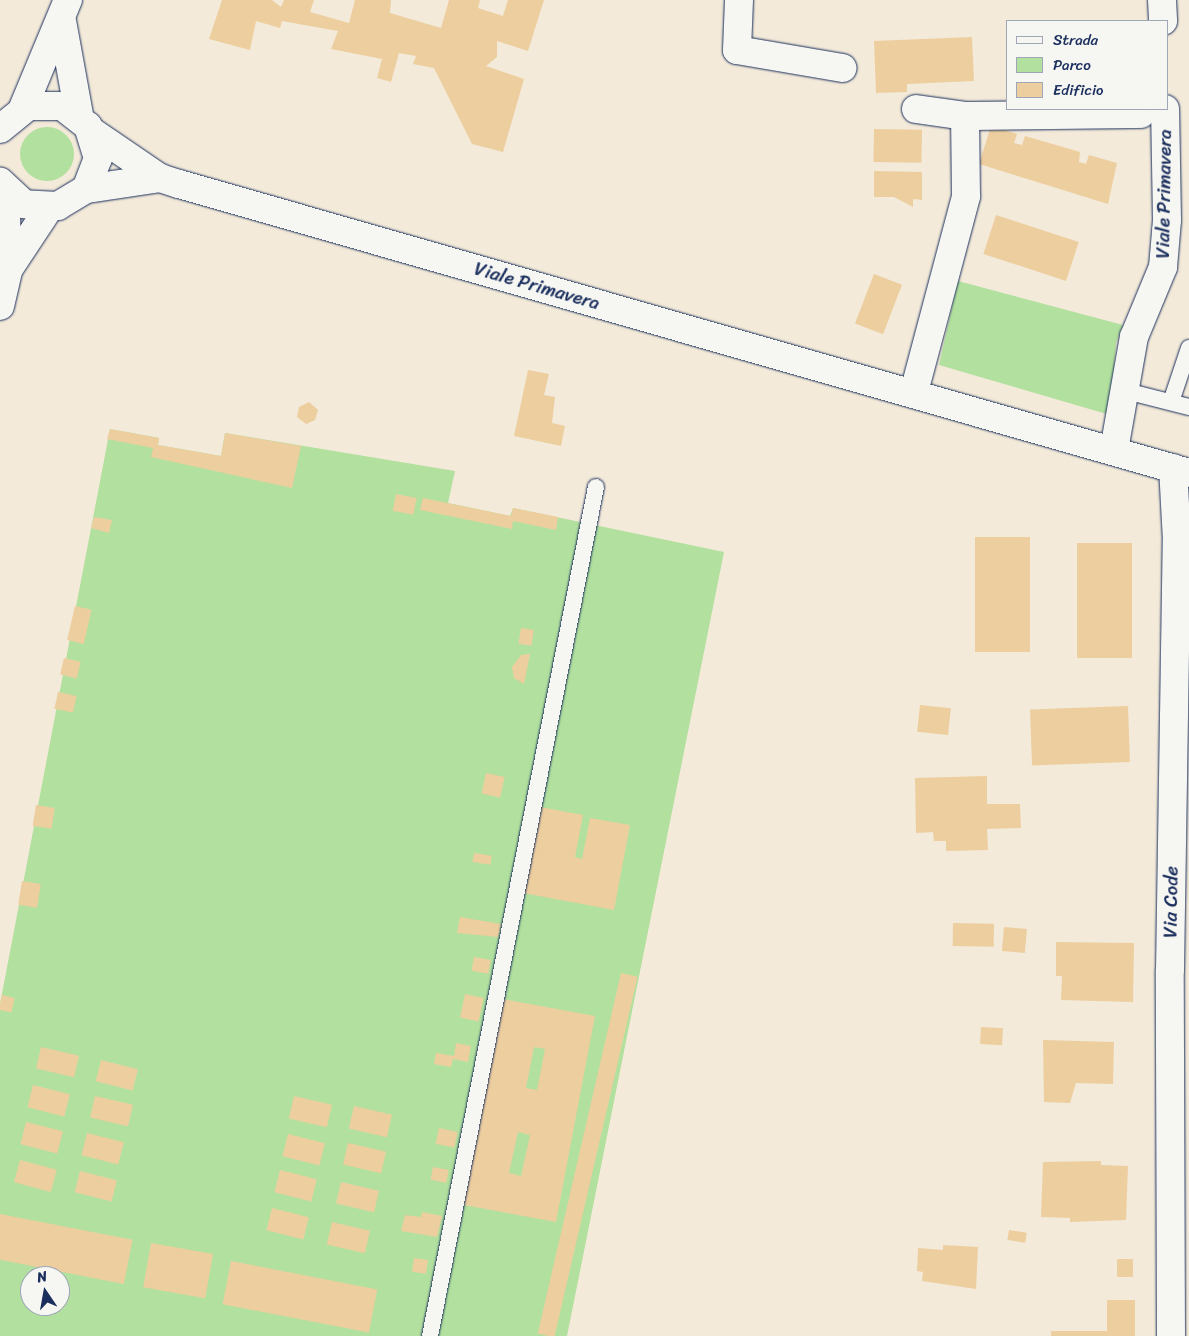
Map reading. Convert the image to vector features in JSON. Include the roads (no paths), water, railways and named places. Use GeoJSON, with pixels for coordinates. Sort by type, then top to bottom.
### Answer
{"type":"FeatureCollection","features":[{"type":"Feature","properties":{"kind":"street"},"geometry":{"type":"LineString","coordinates":[[739,0],[737,50],[842,68]]}},
{"type":"Feature","properties":{"kind":"street"},"geometry":{"type":"LineString","coordinates":[[1162,0],[1163,20]]}},
{"type":"Feature","properties":{"kind":"street"},"geometry":{"type":"LineString","coordinates":[[7,121],[65,11]]}},
{"type":"Feature","properties":{"kind":"street"},"geometry":{"type":"LineString","coordinates":[[2,186],[24,204],[49,208],[73,200],[86,189],[98,158],[85,123],[65,11]]}},
{"type":"Feature","properties":{"kind":"street","name":"Viale Primavera"},"geometry":{"type":"LineString","coordinates":[[7,121],[52,103],[85,123],[160,178],[914,392],[1181,470]]}},
{"type":"Feature","properties":{"kind":"street","name":"Viale Primavera"},"geometry":{"type":"LineString","coordinates":[[916,109],[965,116],[1153,111],[1167,220],[1163,267],[1134,337],[1122,390],[1114,450]]}},
{"type":"Feature","properties":{"kind":"street"},"geometry":{"type":"LineString","coordinates":[[914,392],[966,196],[965,116]]}},
{"type":"Feature","properties":{"kind":"street","name":"Viale Primavera"},"geometry":{"type":"LineString","coordinates":[[86,189],[160,178]]}},
{"type":"Feature","properties":{"kind":"street"},"geometry":{"type":"LineString","coordinates":[[0,306],[8,270],[2,186]]}},
{"type":"Feature","properties":{"kind":"street"},"geometry":{"type":"LineString","coordinates":[[8,270],[49,208]]}},
{"type":"Feature","properties":{"kind":"street","name":"Via Code"},"geometry":{"type":"LineString","coordinates":[[1171,1336],[1170,970],[1177,541],[1181,470]]}},
{"type":"Feature","properties":{"kind":"lane"},"geometry":{"type":"LineString","coordinates":[[1171,402],[1189,348]]}},
{"type":"Feature","properties":{"kind":"lane"},"geometry":{"type":"LineString","coordinates":[[1122,390],[1189,407]]}},
{"type":"Feature","properties":{"kind":"lane"},"geometry":{"type":"LineString","coordinates":[[430,1336],[596,487]]}}]}
